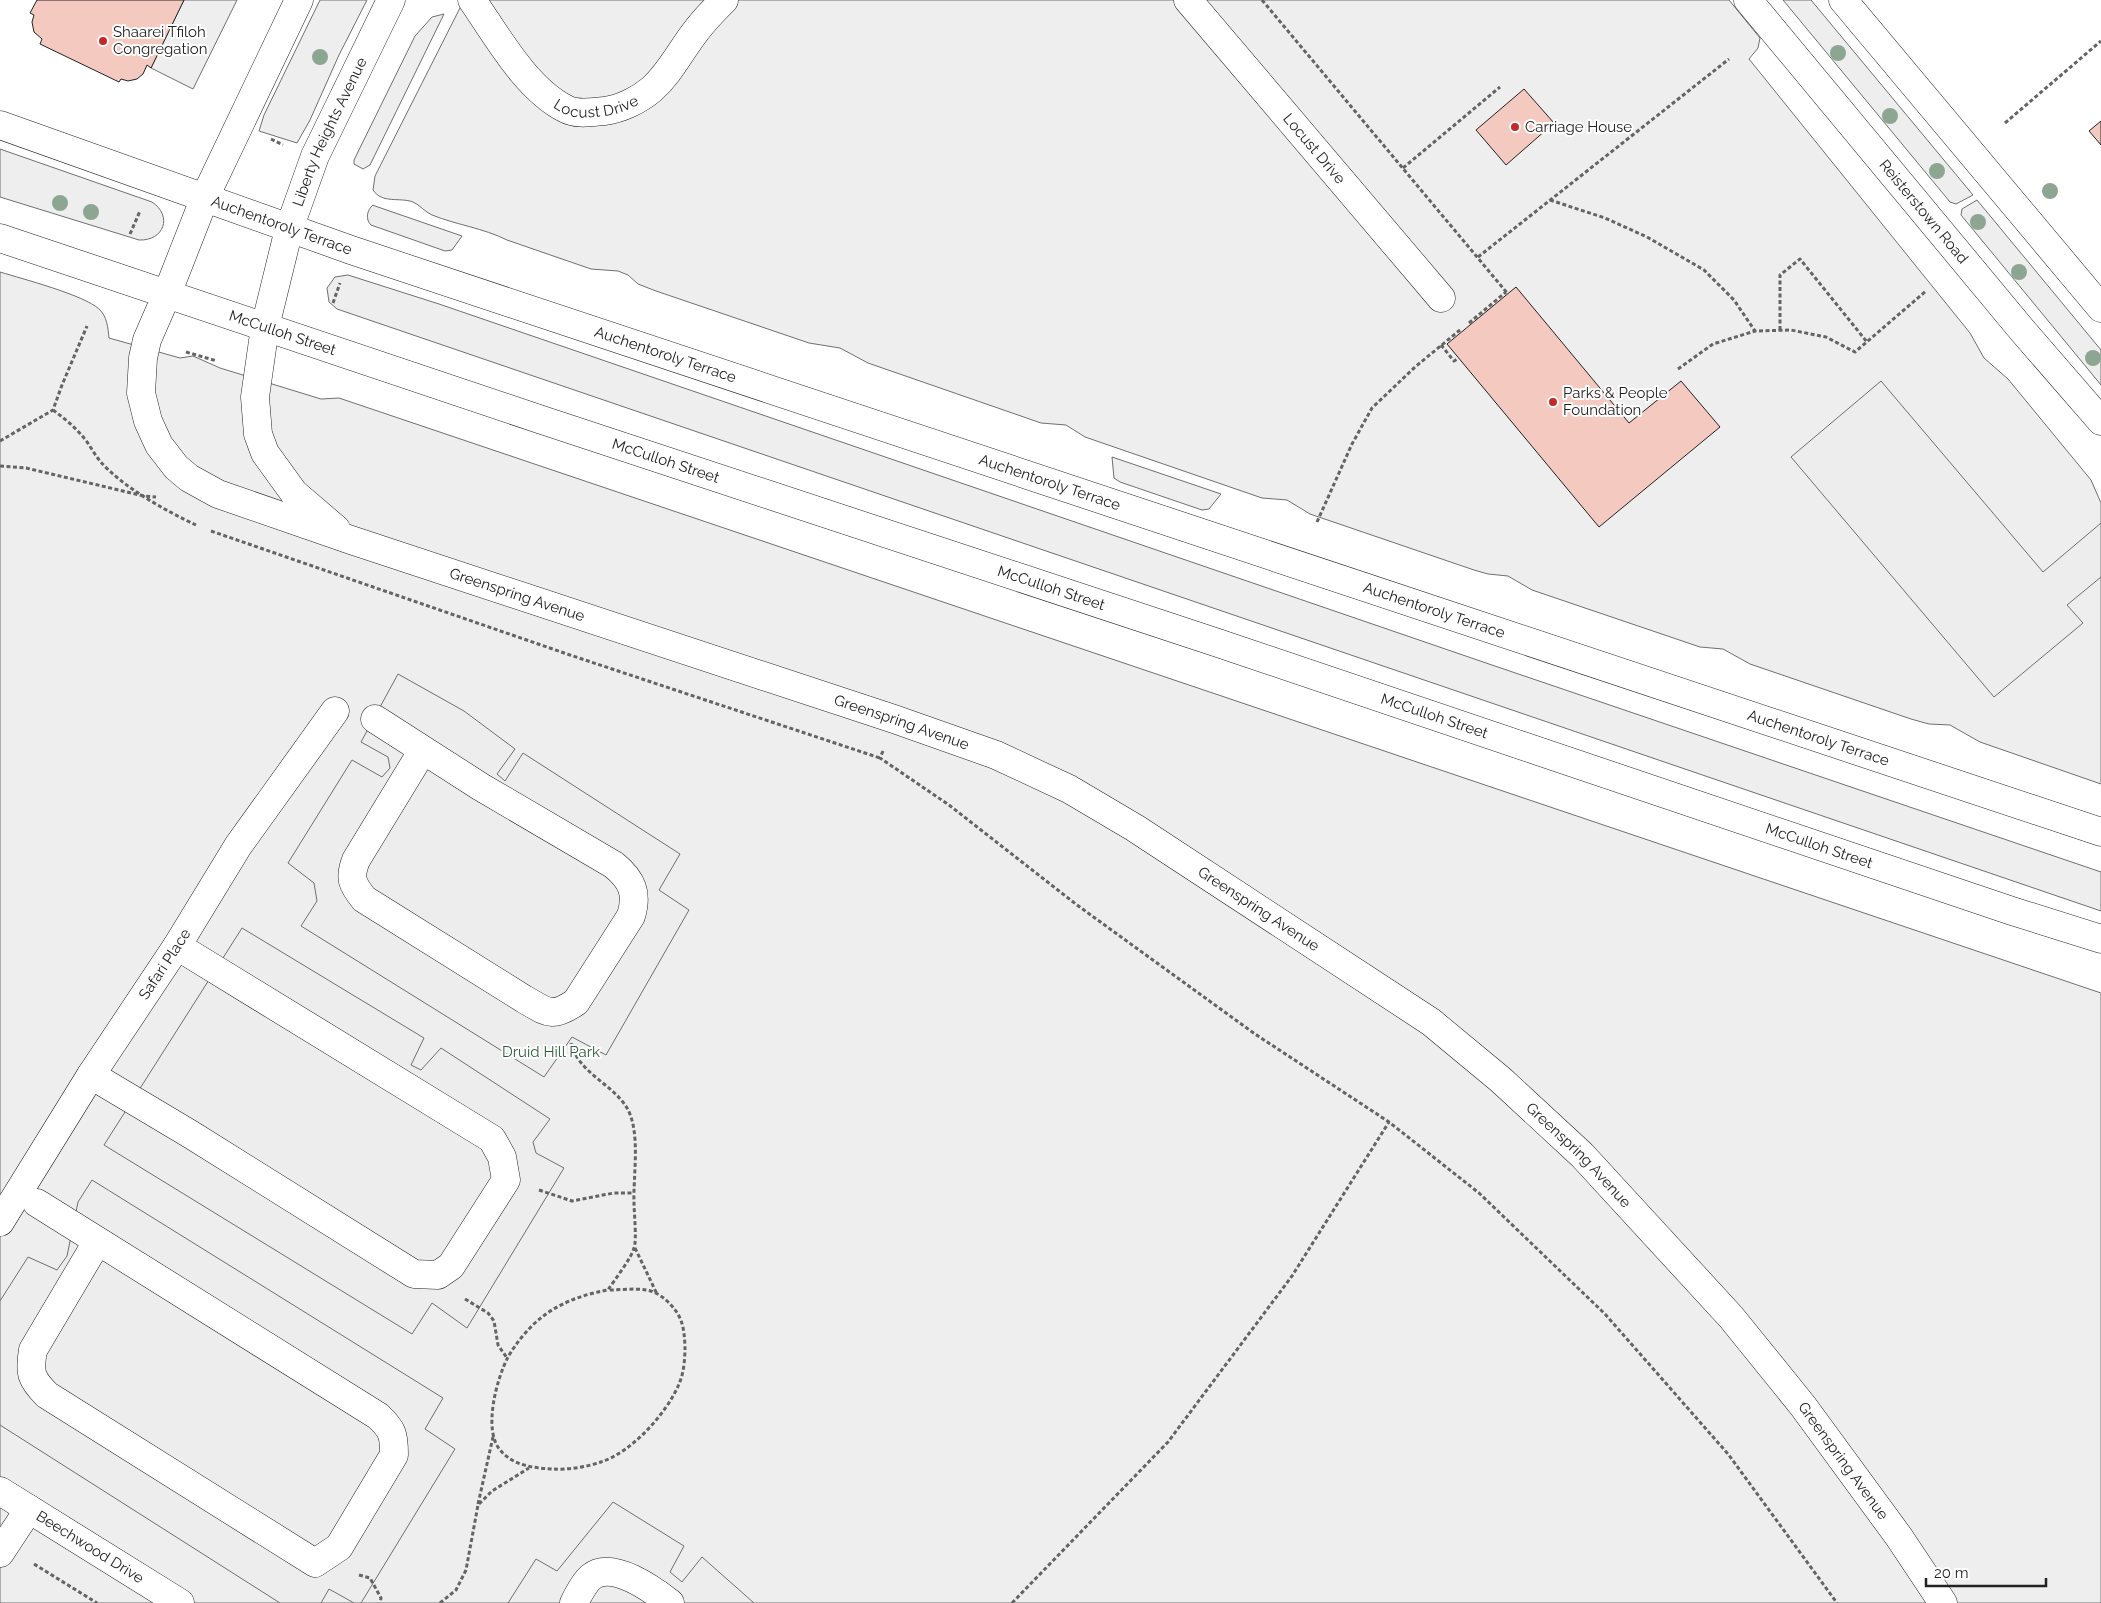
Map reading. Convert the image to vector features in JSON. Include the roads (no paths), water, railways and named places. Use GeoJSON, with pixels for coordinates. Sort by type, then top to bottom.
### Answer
{"type":"FeatureCollection","features":[{"type":"Feature","properties":{"kind":"main road"},"geometry":{"type":"LineString","coordinates":[[167,294],[204,198],[299,0]]}},
{"type":"Feature","properties":{"kind":"main road","name":"Liberty Heights Avenue"},"geometry":{"type":"LineString","coordinates":[[266,328],[289,230],[315,156],[391,0]]}},
{"type":"Feature","properties":{"kind":"main road","name":"Locust Drive"},"geometry":{"type":"LineString","coordinates":[[472,0],[528,78],[544,94],[567,110],[587,113],[612,110],[633,102],[651,90],[665,76],[696,30],[724,0]]}},
{"type":"Feature","properties":{"kind":"main road","name":"Locust Drive"},"geometry":{"type":"LineString","coordinates":[[1188,0],[1441,298]]}},
{"type":"Feature","properties":{"kind":"main road","name":"Reisterstown Road"},"geometry":{"type":"LineString","coordinates":[[1748,0],[2027,336],[2101,421]]}},
{"type":"Feature","properties":{"kind":"main road"},"geometry":{"type":"LineString","coordinates":[[1843,0],[2101,308]]}},
{"type":"Feature","properties":{"kind":"main road","name":"Auchentoroly Terrace"},"geometry":{"type":"LineString","coordinates":[[0,125],[289,230],[2101,832]]}},
{"type":"Feature","properties":{"kind":"main road","name":"McCulloh Street"},"geometry":{"type":"LineString","coordinates":[[0,238],[1218,643],[2002,908],[2101,939]]}},
{"type":"Feature","properties":{"kind":"main road","name":"Greenspring Avenue"},"geometry":{"type":"LineString","coordinates":[[167,294],[147,340],[142,358],[141,393],[148,421],[159,445],[176,467],[189,478],[218,494],[351,540],[894,719],[996,756],[1069,789],[1135,828],[1431,1022],[1502,1080],[1582,1155],[1724,1310],[1803,1406],[1899,1537],[1943,1603]]}},
{"type":"Feature","properties":{"kind":"main road","name":"Greenspring Avenue"},"geometry":{"type":"LineString","coordinates":[[266,328],[256,404],[258,434],[266,453],[294,492],[351,540]]}},
{"type":"Feature","properties":{"kind":"main road","name":"Safari Place"},"geometry":{"type":"LineString","coordinates":[[0,1222],[91,1075],[177,946],[238,846],[335,711]]}},
{"type":"Feature","properties":{"kind":"main road"},"geometry":{"type":"LineString","coordinates":[[375,720],[424,750],[481,787],[614,865],[627,876],[636,902],[631,916],[576,1002],[562,1012],[547,1012],[524,999],[364,899],[355,888],[351,873],[356,860],[424,750]]}},
{"type":"Feature","properties":{"kind":"main road"},"geometry":{"type":"LineString","coordinates":[[91,1075],[174,1124],[414,1274],[438,1275],[451,1266],[506,1180],[502,1157],[492,1139],[177,946]]}},
{"type":"Feature","properties":{"kind":"main road"},"geometry":{"type":"LineString","coordinates":[[36,1204],[378,1416],[390,1427],[394,1438],[394,1455],[339,1547],[315,1563],[47,1395],[34,1382],[30,1366],[33,1350],[97,1242]]}},
{"type":"Feature","properties":{"kind":"main road","name":"Beechwood Drive"},"geometry":{"type":"LineString","coordinates":[[0,1491],[180,1603]]}},
{"type":"Feature","properties":{"kind":"main road"},"geometry":{"type":"LineString","coordinates":[[2,1549],[29,1509]]}},
{"type":"Feature","properties":{"kind":"main road"},"geometry":{"type":"LineString","coordinates":[[574,1603],[590,1578],[600,1572],[613,1572],[624,1574],[670,1603]]}},
{"type":"Feature","properties":{"kind":"place","name":"Shaarei Tfiloh Congregation"},"geometry":{"type":"Point","coordinates":[103,41]}},
{"type":"Feature","properties":{"kind":"place","name":"Carriage House"},"geometry":{"type":"Point","coordinates":[1515,127]}},
{"type":"Feature","properties":{"kind":"place","name":"Parks & People Foundation"},"geometry":{"type":"Point","coordinates":[1553,402]}},
{"type":"Feature","properties":{"kind":"park label","name":"Druid Hill Park"},"geometry":{"type":"Point","coordinates":[551,1052]}}]}
